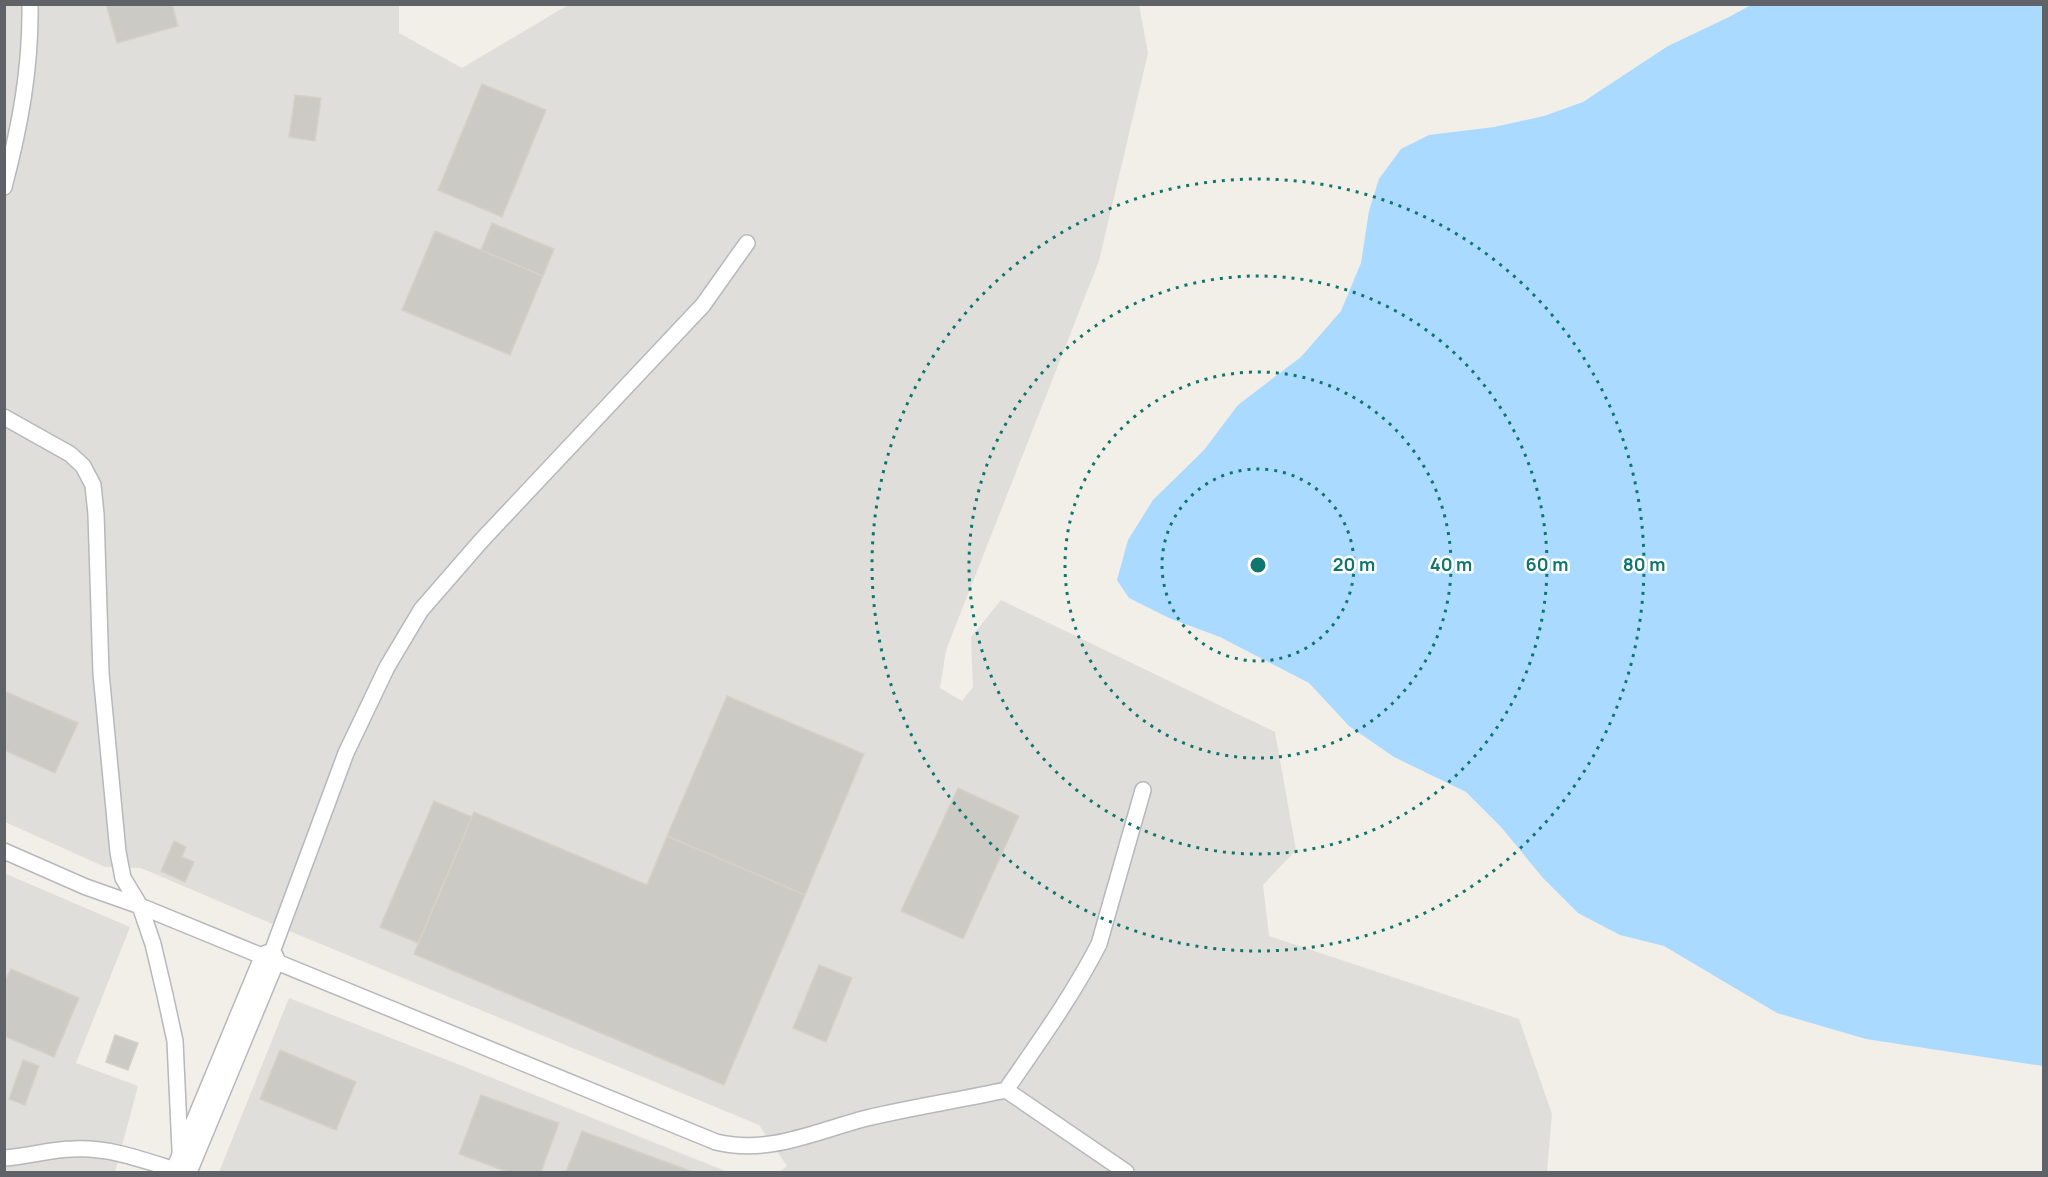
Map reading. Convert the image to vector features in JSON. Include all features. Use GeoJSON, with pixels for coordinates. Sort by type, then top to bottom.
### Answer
{"type":"FeatureCollection","features":[{"type":"Feature","properties":{"kind":"street"},"geometry":{"type":"LineString","coordinates":[[181,1172],[269,960]]}},
{"type":"Feature","properties":{"kind":"lane"},"geometry":{"type":"LineString","coordinates":[[4,187],[21,122],[27,74],[30,4]]}},
{"type":"Feature","properties":{"kind":"lane"},"geometry":{"type":"LineString","coordinates":[[269,960],[346,753],[387,667],[421,610],[481,541],[703,305],[747,243]]}},
{"type":"Feature","properties":{"kind":"lane"},"geometry":{"type":"LineString","coordinates":[[4,417],[70,454],[83,466],[93,485],[101,673],[118,852],[123,878],[141,906],[153,944],[175,1041],[181,1172],[95,1149],[71,1149],[4,1158]]}},
{"type":"Feature","properties":{"kind":"lane"},"geometry":{"type":"LineString","coordinates":[[4,851],[86,887],[141,906],[716,1142],[735,1147],[773,1145],[866,1118],[1006,1090],[1060,1010],[1099,944],[1143,790]]}},
{"type":"Feature","properties":{"kind":"lane"},"geometry":{"type":"LineString","coordinates":[[1006,1090],[1126,1173]]}},
{"type":"Feature","properties":{"kind":"shaded area"},"geometry":{"type":"Polygon","coordinates":[[[5,5],[399,5],[399,33],[462,68],[568,5],[1139,5],[1148,53],[1099,261],[946,650],[940,688],[962,701],[973,687],[971,637],[1001,600],[1275,732],[1296,850],[1263,885],[1269,936],[1519,1019],[1552,1114],[1547,1172],[779,1172],[787,1166],[759,1125],[141,868],[105,867],[5,822],[5,5]]]}},
{"type":"Feature","properties":{"kind":"shaded area"},"geometry":{"type":"Polygon","coordinates":[[[4,873],[130,927],[76,1063],[138,1086],[115,1172],[5,1172],[4,873]]]}},
{"type":"Feature","properties":{"kind":"shaded area"},"geometry":{"type":"Polygon","coordinates":[[[289,998],[460,1065],[728,1172],[219,1172],[289,998]]]}},
{"type":"Feature","properties":{"kind":"water"},"geometry":{"type":"Polygon","coordinates":[[[1751,5],[2043,5],[2043,1066],[1866,1039],[1777,1013],[1664,946],[1620,935],[1578,913],[1543,878],[1501,827],[1466,792],[1394,757],[1349,726],[1309,683],[1220,637],[1169,618],[1129,598],[1117,580],[1128,540],[1153,500],[1204,450],[1238,405],[1301,357],[1341,311],[1361,263],[1369,211],[1379,179],[1401,149],[1429,135],[1494,127],[1544,116],[1583,102],[1668,46],[1751,5]]]}},
{"type":"Feature","properties":{"kind":"building"},"geometry":{"type":"Polygon","coordinates":[[[106,4],[172,4],[178,26],[117,43],[106,4]]]}},
{"type":"Feature","properties":{"kind":"building"},"geometry":{"type":"Polygon","coordinates":[[[482,84],[546,110],[502,217],[438,190],[482,84]]]}},
{"type":"Feature","properties":{"kind":"building"},"geometry":{"type":"Polygon","coordinates":[[[295,95],[321,98],[315,141],[289,137],[295,95]]]}},
{"type":"Feature","properties":{"kind":"building"},"geometry":{"type":"Polygon","coordinates":[[[492,223],[554,249],[543,276],[481,250],[492,223]]]}},
{"type":"Feature","properties":{"kind":"building"},"geometry":{"type":"Polygon","coordinates":[[[435,231],[543,276],[510,355],[402,310],[435,231]]]}},
{"type":"Feature","properties":{"kind":"building"},"geometry":{"type":"Polygon","coordinates":[[[4,691],[78,723],[55,773],[4,750],[4,691]]]}},
{"type":"Feature","properties":{"kind":"building"},"geometry":{"type":"Polygon","coordinates":[[[727,696],[864,754],[805,895],[667,836],[727,696]]]}},
{"type":"Feature","properties":{"kind":"building"},"geometry":{"type":"Polygon","coordinates":[[[958,788],[1019,816],[963,939],[901,911],[958,788]]]}},
{"type":"Feature","properties":{"kind":"building"},"geometry":{"type":"Polygon","coordinates":[[[434,801],[472,817],[418,943],[380,927],[434,801]]]}},
{"type":"Feature","properties":{"kind":"building"},"geometry":{"type":"Polygon","coordinates":[[[474,812],[647,885],[667,836],[805,895],[724,1085],[414,954],[474,812]]]}},
{"type":"Feature","properties":{"kind":"building"},"geometry":{"type":"Polygon","coordinates":[[[174,841],[186,847],[182,857],[194,862],[185,882],[161,871],[174,841]]]}},
{"type":"Feature","properties":{"kind":"building"},"geometry":{"type":"Polygon","coordinates":[[[819,965],[852,978],[826,1042],[793,1028],[819,965]]]}},
{"type":"Feature","properties":{"kind":"building"},"geometry":{"type":"Polygon","coordinates":[[[11,969],[79,998],[54,1057],[4,1036],[4,983],[11,969]]]}},
{"type":"Feature","properties":{"kind":"building"},"geometry":{"type":"Polygon","coordinates":[[[115,1035],[138,1043],[128,1070],[106,1062],[115,1035]]]}},
{"type":"Feature","properties":{"kind":"building"},"geometry":{"type":"Polygon","coordinates":[[[280,1050],[356,1082],[336,1130],[260,1099],[280,1050]]]}},
{"type":"Feature","properties":{"kind":"building"},"geometry":{"type":"Polygon","coordinates":[[[23,1060],[39,1066],[25,1105],[9,1099],[23,1060]]]}},
{"type":"Feature","properties":{"kind":"building"},"geometry":{"type":"Polygon","coordinates":[[[481,1095],[559,1123],[541,1172],[508,1172],[459,1154],[481,1095]]]}},
{"type":"Feature","properties":{"kind":"building"},"geometry":{"type":"Polygon","coordinates":[[[582,1131],[693,1172],[566,1172],[582,1131]]]}}]}
